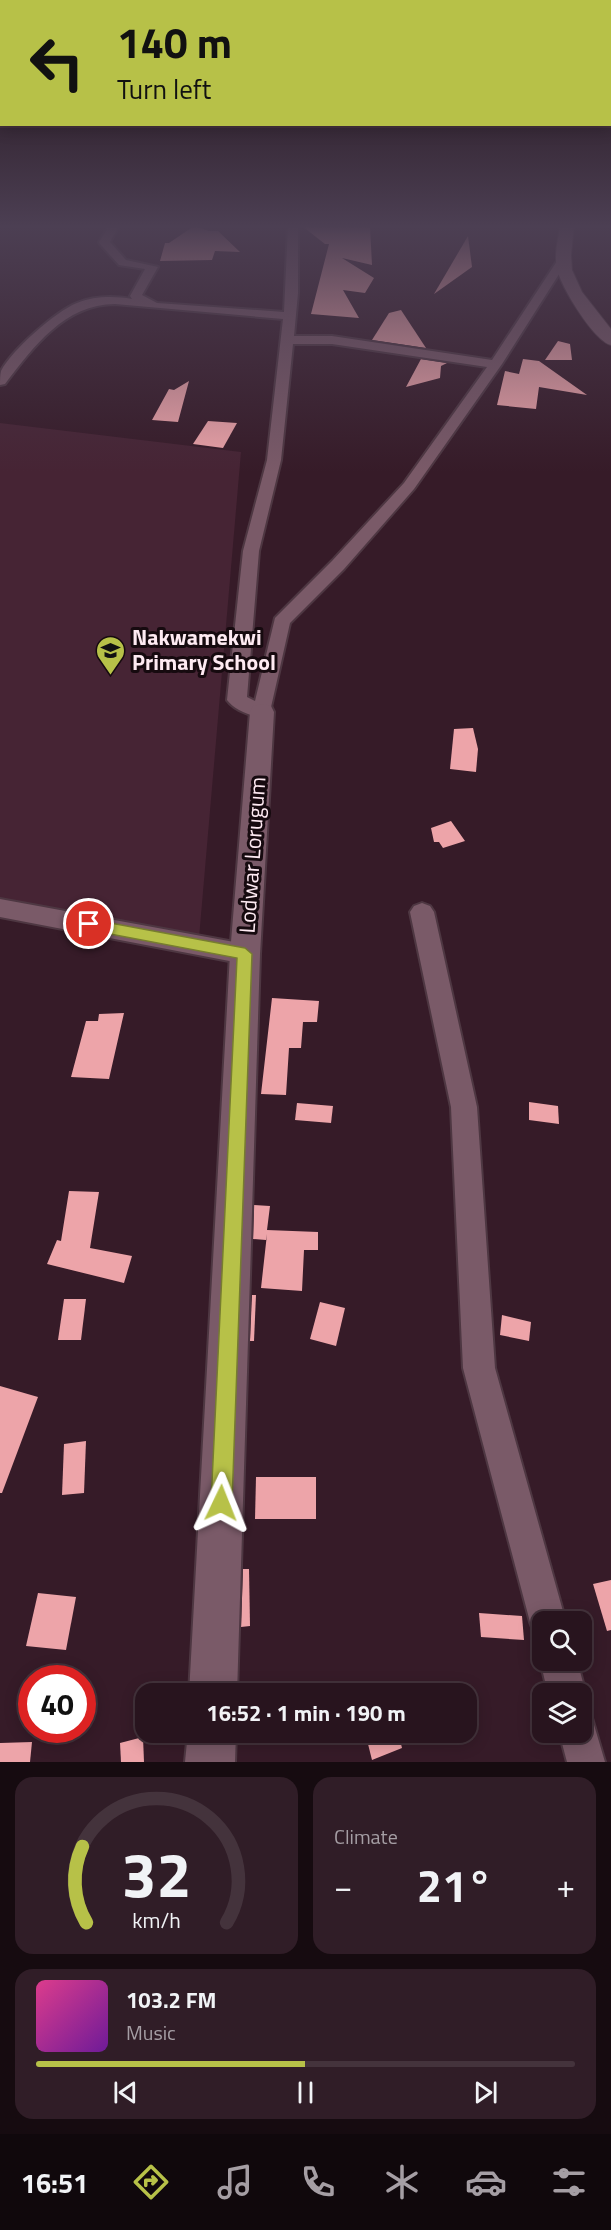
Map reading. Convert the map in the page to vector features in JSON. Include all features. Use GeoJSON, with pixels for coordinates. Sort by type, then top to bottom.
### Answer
{"type":"FeatureCollection","features":[{"type":"Feature","properties":{"kind":"main road"},"geometry":{"type":"LineString","coordinates":[[587,308],[611,340]]}},
{"type":"Feature","properties":{"kind":"street"},"geometry":{"type":"LineString","coordinates":[[0,381],[49,326],[75,308]]}},
{"type":"Feature","properties":{"kind":"street"},"geometry":{"type":"LineString","coordinates":[[184,308],[290,316]]}},
{"type":"Feature","properties":{"kind":"street"},"geometry":{"type":"LineString","coordinates":[[262,712],[237,700],[251,550],[274,460],[290,308]]}},
{"type":"Feature","properties":{"kind":"street","name":"Lodwar Lorugum"},"geometry":{"type":"LineString","coordinates":[[213,1683],[245,954],[262,712],[281,622],[332,571],[409,486],[496,364],[532,308]]}},
{"type":"Feature","properties":{"kind":"street"},"geometry":{"type":"LineString","coordinates":[[287,340],[332,340],[496,364]]}},
{"type":"Feature","properties":{"kind":"street"},"geometry":{"type":"LineString","coordinates":[[0,908],[245,954]]}},
{"type":"Feature","properties":{"kind":"street"},"geometry":{"type":"LineString","coordinates":[[422,912],[464,1107],[479,1368],[545,1611]]}},
{"type":"Feature","properties":{"kind":"street"},"geometry":{"type":"LineString","coordinates":[[210,1762],[211,1743]]}},
{"type":"Feature","properties":{"kind":"street"},"geometry":{"type":"LineString","coordinates":[[581,1743],[586,1762]]}},
{"type":"Feature","properties":{"kind":"shaded area","name":"Nakwamekwi Primary School"},"geometry":{"type":"Polygon","coordinates":[[[0,423],[241,452],[199,938],[0,898],[0,423]]]}},
{"type":"Feature","properties":{"kind":"building"},"geometry":{"type":"Polygon","coordinates":[[[312,308],[353,308],[359,318],[311,314],[312,308]]]}},
{"type":"Feature","properties":{"kind":"building"},"geometry":{"type":"Polygon","coordinates":[[[401,310],[426,348],[372,340],[389,313],[401,310]]]}},
{"type":"Feature","properties":{"kind":"building"},"geometry":{"type":"Polygon","coordinates":[[[558,341],[570,344],[572,360],[545,360],[558,341]]]}},
{"type":"Feature","properties":{"kind":"building"},"geometry":{"type":"Polygon","coordinates":[[[421,359],[447,363],[441,366],[440,378],[406,387],[421,359]]]}},
{"type":"Feature","properties":{"kind":"building"},"geometry":{"type":"Polygon","coordinates":[[[523,359],[539,361],[587,395],[539,387],[536,409],[497,405],[505,371],[519,374],[523,359]]]}},
{"type":"Feature","properties":{"kind":"building"},"geometry":{"type":"Polygon","coordinates":[[[189,381],[178,422],[152,420],[169,389],[174,390],[189,381]]]}},
{"type":"Feature","properties":{"kind":"building"},"geometry":{"type":"Polygon","coordinates":[[[208,421],[237,423],[223,448],[193,444],[208,421]]]}},
{"type":"Feature","properties":{"kind":"building"},"geometry":{"type":"Polygon","coordinates":[[[473,728],[478,749],[476,772],[450,769],[454,729],[473,728]]]}},
{"type":"Feature","properties":{"kind":"building"},"geometry":{"type":"Polygon","coordinates":[[[451,821],[465,841],[443,848],[439,842],[434,842],[431,828],[451,821]]]}},
{"type":"Feature","properties":{"kind":"building"},"geometry":{"type":"Polygon","coordinates":[[[272,998],[319,1001],[317,1022],[303,1022],[301,1048],[289,1048],[286,1095],[261,1094],[272,998]]]}},
{"type":"Feature","properties":{"kind":"building"},"geometry":{"type":"Polygon","coordinates":[[[124,1013],[109,1079],[71,1077],[86,1021],[98,1021],[99,1014],[124,1013]]]}},
{"type":"Feature","properties":{"kind":"building"},"geometry":{"type":"Polygon","coordinates":[[[529,1102],[558,1106],[559,1124],[529,1120],[529,1102]]]}},
{"type":"Feature","properties":{"kind":"building"},"geometry":{"type":"Polygon","coordinates":[[[297,1103],[333,1106],[331,1123],[295,1120],[297,1103]]]}},
{"type":"Feature","properties":{"kind":"building"},"geometry":{"type":"Polygon","coordinates":[[[69,1191],[99,1192],[90,1248],[132,1256],[124,1283],[47,1264],[57,1240],[61,1241],[69,1191]]]}},
{"type":"Feature","properties":{"kind":"building"},"geometry":{"type":"Polygon","coordinates":[[[254,1205],[270,1206],[267,1230],[318,1232],[318,1250],[304,1250],[302,1291],[261,1288],[267,1234],[266,1240],[253,1239],[254,1205]]]}},
{"type":"Feature","properties":{"kind":"building"},"geometry":{"type":"Polygon","coordinates":[[[252,1295],[256,1295],[254,1341],[250,1341],[252,1295]]]}},
{"type":"Feature","properties":{"kind":"building"},"geometry":{"type":"Polygon","coordinates":[[[64,1299],[86,1299],[81,1340],[58,1340],[64,1299]]]}},
{"type":"Feature","properties":{"kind":"building"},"geometry":{"type":"Polygon","coordinates":[[[320,1302],[345,1308],[336,1346],[310,1339],[320,1302]]]}},
{"type":"Feature","properties":{"kind":"building"},"geometry":{"type":"Polygon","coordinates":[[[502,1315],[531,1322],[529,1341],[500,1335],[502,1315]]]}},
{"type":"Feature","properties":{"kind":"building"},"geometry":{"type":"Polygon","coordinates":[[[0,1386],[38,1397],[2,1493],[0,1493],[0,1386]]]}},
{"type":"Feature","properties":{"kind":"building"},"geometry":{"type":"Polygon","coordinates":[[[86,1441],[84,1493],[62,1495],[64,1444],[86,1441]]]}},
{"type":"Feature","properties":{"kind":"building"},"geometry":{"type":"Polygon","coordinates":[[[256,1477],[316,1477],[316,1519],[255,1519],[256,1477]]]}},
{"type":"Feature","properties":{"kind":"building"},"geometry":{"type":"Polygon","coordinates":[[[243,1569],[249,1569],[250,1626],[241,1627],[243,1569]]]}},
{"type":"Feature","properties":{"kind":"building"},"geometry":{"type":"Polygon","coordinates":[[[611,1580],[611,1630],[607,1631],[593,1584],[611,1580]]]}},
{"type":"Feature","properties":{"kind":"building"},"geometry":{"type":"Polygon","coordinates":[[[38,1593],[76,1597],[66,1650],[26,1646],[38,1593]]]}},
{"type":"Feature","properties":{"kind":"building"},"geometry":{"type":"Polygon","coordinates":[[[479,1613],[522,1616],[524,1640],[481,1637],[479,1613]]]}},
{"type":"Feature","properties":{"kind":"building"},"geometry":{"type":"Polygon","coordinates":[[[135,1739],[135,1743],[143,1743],[144,1762],[121,1762],[120,1743],[135,1739]]]}},
{"type":"Feature","properties":{"kind":"building"},"geometry":{"type":"Polygon","coordinates":[[[0,1743],[32,1743],[30,1762],[0,1762],[0,1743]]]}},
{"type":"Feature","properties":{"kind":"building"},"geometry":{"type":"Polygon","coordinates":[[[368,1743],[401,1743],[402,1748],[372,1760],[368,1743]]]}},
{"type":"Feature","properties":{"kind":"place","name":"Nakwamekwi Primary School"},"geometry":{"type":"Point","coordinates":[111,676]}},
{"type":"Feature","properties":{"kind":"route"},"geometry":{"type":"LineString","coordinates":[[89,924],[245,954],[221,1503]]}}]}
